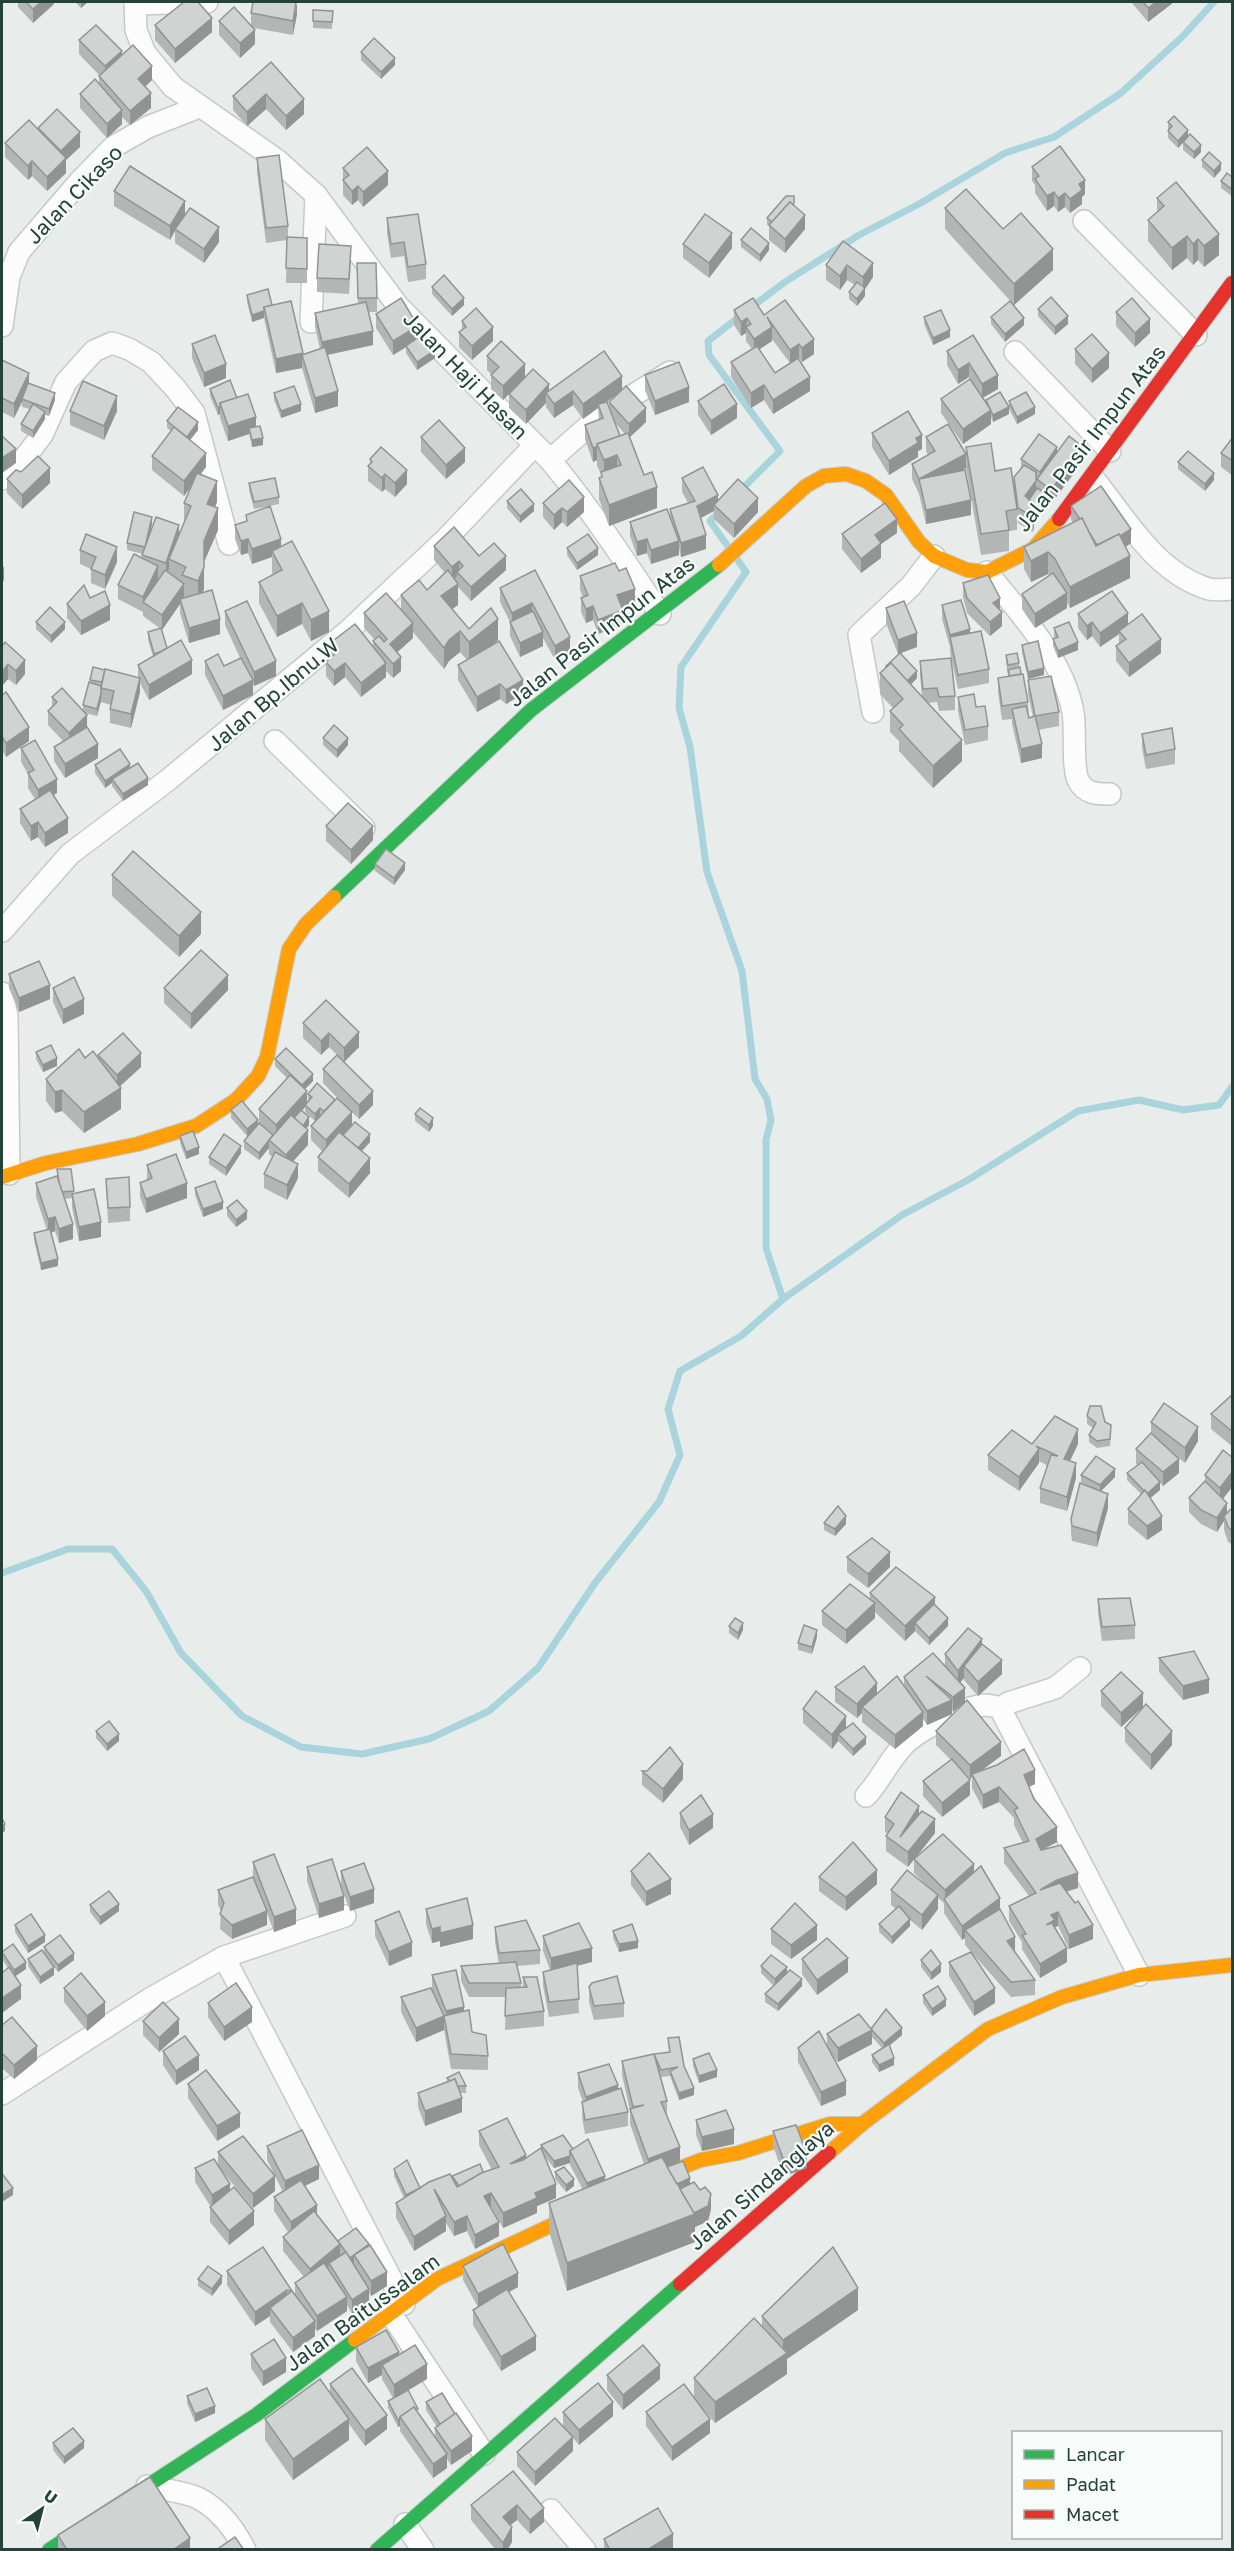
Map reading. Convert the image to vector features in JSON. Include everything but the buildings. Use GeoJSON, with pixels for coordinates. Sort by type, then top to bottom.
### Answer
{"type":"FeatureCollection","features":[{"type":"Feature","properties":{"kind":"street"},"geometry":{"type":"LineString","coordinates":[[135,3],[207,2]]}},
{"type":"Feature","properties":{"kind":"street","name":"Jalan Haji Hasan"},"geometry":{"type":"LineString","coordinates":[[135,3],[136,30],[145,53],[173,87],[277,160],[316,195],[398,306],[542,452],[616,548],[660,614]]}},
{"type":"Feature","properties":{"kind":"street","name":"Jalan Cikaso"},"geometry":{"type":"LineString","coordinates":[[2,326],[9,277],[19,252],[80,181],[113,147],[148,127],[199,107]]}},
{"type":"Feature","properties":{"kind":"street"},"geometry":{"type":"LineString","coordinates":[[311,322],[316,195]]}},
{"type":"Feature","properties":{"kind":"street"},"geometry":{"type":"LineString","coordinates":[[1084,221],[1196,335]]}},
{"type":"Feature","properties":{"kind":"street","name":"Jalan Pasir Impun Atas"},"geometry":{"type":"LineString","coordinates":[[5,1175],[46,1163],[138,1144],[196,1126],[236,1100],[258,1076],[267,1058],[289,949],[306,924],[384,847],[531,710],[705,578],[806,486],[824,476],[846,474],[866,481],[886,495],[919,542],[934,556],[966,570],[987,572],[1033,549],[1092,476],[1233,283]]}},
{"type":"Feature","properties":{"kind":"street"},"geometry":{"type":"LineString","coordinates":[[2,479],[23,460],[42,435],[66,382],[93,351],[112,344],[129,348],[151,362],[195,413],[229,544]]}},
{"type":"Feature","properties":{"kind":"street"},"geometry":{"type":"LineString","coordinates":[[1015,352],[1110,451]]}},
{"type":"Feature","properties":{"kind":"street","name":"Jalan Bp.Ibnu.W"},"geometry":{"type":"LineString","coordinates":[[2,931],[70,854],[168,780],[348,631],[542,452],[677,369]]}},
{"type":"Feature","properties":{"kind":"street"},"geometry":{"type":"LineString","coordinates":[[1092,476],[1160,562],[1183,578],[1211,589],[1233,589]]}},
{"type":"Feature","properties":{"kind":"street"},"geometry":{"type":"LineString","coordinates":[[873,712],[859,635],[911,586],[934,556]]}},
{"type":"Feature","properties":{"kind":"street"},"geometry":{"type":"LineString","coordinates":[[987,572],[1053,660],[1067,689],[1074,714],[1077,779],[1084,789],[1093,794],[1110,794]]}},
{"type":"Feature","properties":{"kind":"street"},"geometry":{"type":"LineString","coordinates":[[275,741],[384,847]]}},
{"type":"Feature","properties":{"kind":"street"},"geometry":{"type":"LineString","coordinates":[[2,993],[7,1016],[5,1175]]}},
{"type":"Feature","properties":{"kind":"street"},"geometry":{"type":"LineString","coordinates":[[1080,1668],[1055,1688],[1008,1703],[1003,1708],[1003,1714],[1139,1976]]}},
{"type":"Feature","properties":{"kind":"street"},"geometry":{"type":"LineString","coordinates":[[866,1796],[876,1786],[902,1747],[917,1735],[966,1710],[985,1705],[1003,1708]]}},
{"type":"Feature","properties":{"kind":"street"},"geometry":{"type":"LineString","coordinates":[[2,2094],[148,2000],[224,1957],[345,1916]]}},
{"type":"Feature","properties":{"kind":"street"},"geometry":{"type":"LineString","coordinates":[[224,1957],[397,2309],[484,2454]]}},
{"type":"Feature","properties":{"kind":"street","name":"Jalan Sindanglaya"},"geometry":{"type":"LineString","coordinates":[[377,2550],[862,2124],[988,2029],[1062,1997],[1139,1976],[1233,1965]]}},
{"type":"Feature","properties":{"kind":"street"},"geometry":{"type":"LineString","coordinates":[[633,2188],[701,2160],[738,2153],[830,2124],[862,2124]]}},
{"type":"Feature","properties":{"kind":"street","name":"Jalan Baitussalam"},"geometry":{"type":"LineString","coordinates":[[49,2550],[256,2415],[437,2279],[600,2203]]}},
{"type":"Feature","properties":{"kind":"street"},"geometry":{"type":"LineString","coordinates":[[147,2486],[198,2498],[216,2511],[237,2532],[245,2550]]}},
{"type":"Feature","properties":{"kind":"street"},"geometry":{"type":"LineString","coordinates":[[551,2510],[585,2550]]}},
{"type":"Feature","properties":{"kind":"street"},"geometry":{"type":"LineString","coordinates":[[405,2524],[423,2550]]}},
{"type":"Feature","properties":{"kind":"waterway"},"geometry":{"type":"LineString","coordinates":[[750,308],[785,282],[859,235],[919,204],[1005,153],[1054,137],[1121,93],[1182,37],[1214,2]]}},
{"type":"Feature","properties":{"kind":"waterway"},"geometry":{"type":"LineString","coordinates":[[739,317],[708,341],[709,355],[780,451],[740,491]]}},
{"type":"Feature","properties":{"kind":"waterway"},"geometry":{"type":"LineString","coordinates":[[719,512],[710,521],[729,548]]}},
{"type":"Feature","properties":{"kind":"waterway"},"geometry":{"type":"LineString","coordinates":[[737,559],[746,572],[681,667],[679,708],[690,747],[707,872],[742,971],[755,1079],[767,1099],[771,1120],[766,1140],[766,1248],[783,1299]]}},
{"type":"Feature","properties":{"kind":"waterway"},"geometry":{"type":"LineString","coordinates":[[2,1573],[68,1549],[112,1549],[146,1591],[181,1653],[242,1716],[301,1747],[362,1754],[429,1739],[489,1711],[538,1668],[595,1583],[659,1502],[680,1455],[668,1409],[680,1371],[741,1336],[783,1299],[902,1215],[968,1180],[1078,1111],[1139,1100],[1183,1110],[1219,1105],[1232,1087]]}},
{"type":"Feature","properties":{"kind":"traffic: fast"},"geometry":{"type":"LineString","coordinates":[[334,897],[531,710],[719,565]]}},
{"type":"Feature","properties":{"kind":"traffic: fast"},"geometry":{"type":"LineString","coordinates":[[377,2550],[680,2284]]}},
{"type":"Feature","properties":{"kind":"traffic: fast"},"geometry":{"type":"LineString","coordinates":[[49,2550],[256,2415],[355,2340]]}},
{"type":"Feature","properties":{"kind":"traffic: slow"},"geometry":{"type":"LineString","coordinates":[[719,565],[806,486],[824,476],[846,474],[866,481],[886,495],[919,542],[934,556],[967,570],[987,572],[1033,549],[1059,519]]}},
{"type":"Feature","properties":{"kind":"traffic: slow"},"geometry":{"type":"LineString","coordinates":[[2,1177],[46,1163],[138,1144],[196,1126],[236,1100],[258,1076],[267,1057],[289,949],[306,924],[334,897]]}},
{"type":"Feature","properties":{"kind":"traffic: slow"},"geometry":{"type":"LineString","coordinates":[[829,2153],[862,2124],[988,2029],[1062,1997],[1139,1975],[1232,1965]]}},
{"type":"Feature","properties":{"kind":"traffic: slow"},"geometry":{"type":"LineString","coordinates":[[647,2181],[701,2160],[738,2153],[830,2124],[862,2124]]}},
{"type":"Feature","properties":{"kind":"traffic: slow"},"geometry":{"type":"LineString","coordinates":[[355,2340],[437,2279],[584,2210]]}},
{"type":"Feature","properties":{"kind":"traffic: jam"},"geometry":{"type":"LineString","coordinates":[[1059,519],[1232,283]]}},
{"type":"Feature","properties":{"kind":"traffic: jam"},"geometry":{"type":"LineString","coordinates":[[680,2284],[829,2153]]}}]}
